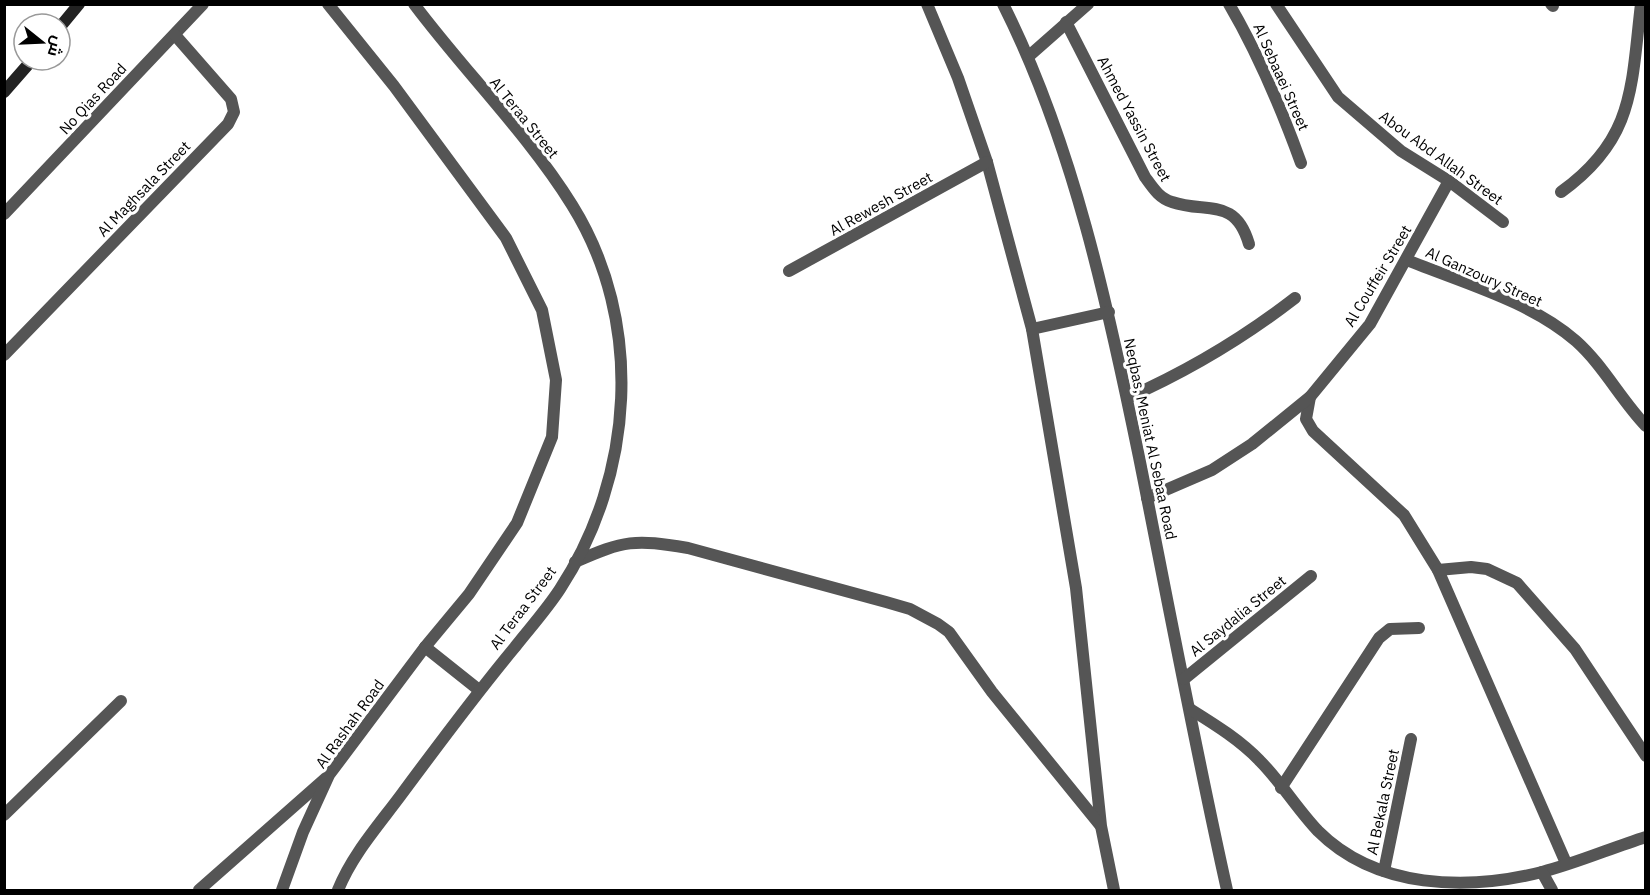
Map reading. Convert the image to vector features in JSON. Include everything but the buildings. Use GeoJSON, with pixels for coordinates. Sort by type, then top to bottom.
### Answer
{"type":"FeatureCollection","features":[{"type":"Feature","properties":{"kind":"street","name":"No Qias Road"},"geometry":{"type":"LineString","coordinates":[[4,214],[203,4]]}},
{"type":"Feature","properties":{"kind":"street"},"geometry":{"type":"LineString","coordinates":[[328,4],[394,86],[506,238],[542,310],[556,380],[552,436],[518,523],[469,594],[425,647],[478,690]]}},
{"type":"Feature","properties":{"kind":"street","name":"Al Teraa Street"},"geometry":{"type":"LineString","coordinates":[[338,891],[364,843],[478,690],[560,589],[585,542],[608,483],[620,427],[622,367],[619,327],[594,246],[572,205],[536,155],[414,4]]}},
{"type":"Feature","properties":{"kind":"street"},"geometry":{"type":"LineString","coordinates":[[927,4],[958,78],[987,162],[1032,329],[1076,588],[1101,826],[1114,891]]}},
{"type":"Feature","properties":{"kind":"street","name":"Neqbas, Meniat Al Sebaa Road"},"geometry":{"type":"LineString","coordinates":[[1004,4],[1029,56],[1059,144],[1109,312],[1227,891]]}},
{"type":"Feature","properties":{"kind":"street"},"geometry":{"type":"LineString","coordinates":[[1029,56],[1088,4]]}},
{"type":"Feature","properties":{"kind":"street","name":"Al Sebaaei Street"},"geometry":{"type":"LineString","coordinates":[[1229,4],[1250,39],[1278,100],[1301,163]]}},
{"type":"Feature","properties":{"kind":"street","name":"Abou Abd Allah Street"},"geometry":{"type":"LineString","coordinates":[[1276,4],[1338,97],[1401,151],[1449,181],[1503,222]]}},
{"type":"Feature","properties":{"kind":"street"},"geometry":{"type":"LineString","coordinates":[[1561,192],[1583,176],[1601,158],[1616,136],[1626,112],[1641,4]]}},
{"type":"Feature","properties":{"kind":"street","name":"Ahmed Yassin Street"},"geometry":{"type":"LineString","coordinates":[[1066,22],[1145,177],[1157,193],[1171,202],[1225,211],[1240,225],[1249,244]]}},
{"type":"Feature","properties":{"kind":"street","name":"Al Maghsala Street"},"geometry":{"type":"LineString","coordinates":[[4,355],[231,118],[234,112],[231,99],[175,34]]}},
{"type":"Feature","properties":{"kind":"street"},"geometry":{"type":"LineString","coordinates":[[4,92],[22,72]]}},
{"type":"Feature","properties":{"kind":"street","name":"Al Rewesh Street"},"geometry":{"type":"LineString","coordinates":[[789,271],[987,162]]}},
{"type":"Feature","properties":{"kind":"street","name":"Al Couffeir Street"},"geometry":{"type":"LineString","coordinates":[[1147,498],[1212,470],[1252,444],[1310,397],[1370,324],[1449,181]]}},
{"type":"Feature","properties":{"kind":"street","name":"Al Ganzoury Street"},"geometry":{"type":"LineString","coordinates":[[1407,260],[1508,301],[1560,330],[1577,342],[1646,426]]}},
{"type":"Feature","properties":{"kind":"street"},"geometry":{"type":"LineString","coordinates":[[1127,398],[1215,355],[1256,328],[1295,298]]}},
{"type":"Feature","properties":{"kind":"street"},"geometry":{"type":"LineString","coordinates":[[1032,329],[1109,312]]}},
{"type":"Feature","properties":{"kind":"street"},"geometry":{"type":"LineString","coordinates":[[1310,397],[1306,419],[1313,431],[1404,515],[1438,570],[1566,863]]}},
{"type":"Feature","properties":{"kind":"street"},"geometry":{"type":"LineString","coordinates":[[575,562],[624,542],[657,543],[688,548],[864,596],[922,615],[949,632],[998,700],[1101,826]]}},
{"type":"Feature","properties":{"kind":"street"},"geometry":{"type":"LineString","coordinates":[[1438,570],[1471,567],[1487,569],[1517,583],[1575,649],[1646,756]]}},
{"type":"Feature","properties":{"kind":"street","name":"Al Saydalia Street"},"geometry":{"type":"LineString","coordinates":[[1184,679],[1311,576]]}},
{"type":"Feature","properties":{"kind":"street"},"geometry":{"type":"LineString","coordinates":[[1281,788],[1379,638],[1390,629],[1419,628]]}},
{"type":"Feature","properties":{"kind":"street","name":"Al Rashah Road"},"geometry":{"type":"LineString","coordinates":[[282,891],[303,832],[329,775],[425,647]]}},
{"type":"Feature","properties":{"kind":"street"},"geometry":{"type":"LineString","coordinates":[[4,815],[121,701]]}},
{"type":"Feature","properties":{"kind":"street"},"geometry":{"type":"LineString","coordinates":[[1190,709],[1217,726],[1260,761],[1320,833],[1347,854],[1384,871],[1410,878],[1446,883],[1477,883],[1542,872],[1646,837]]}},
{"type":"Feature","properties":{"kind":"street","name":"Al Bekala Street"},"geometry":{"type":"LineString","coordinates":[[1384,871],[1411,738]]}},
{"type":"Feature","properties":{"kind":"street"},"geometry":{"type":"LineString","coordinates":[[199,891],[329,775]]}},
{"type":"Feature","properties":{"kind":"street"},"geometry":{"type":"LineString","coordinates":[[1542,872],[1552,891]]}}]}
